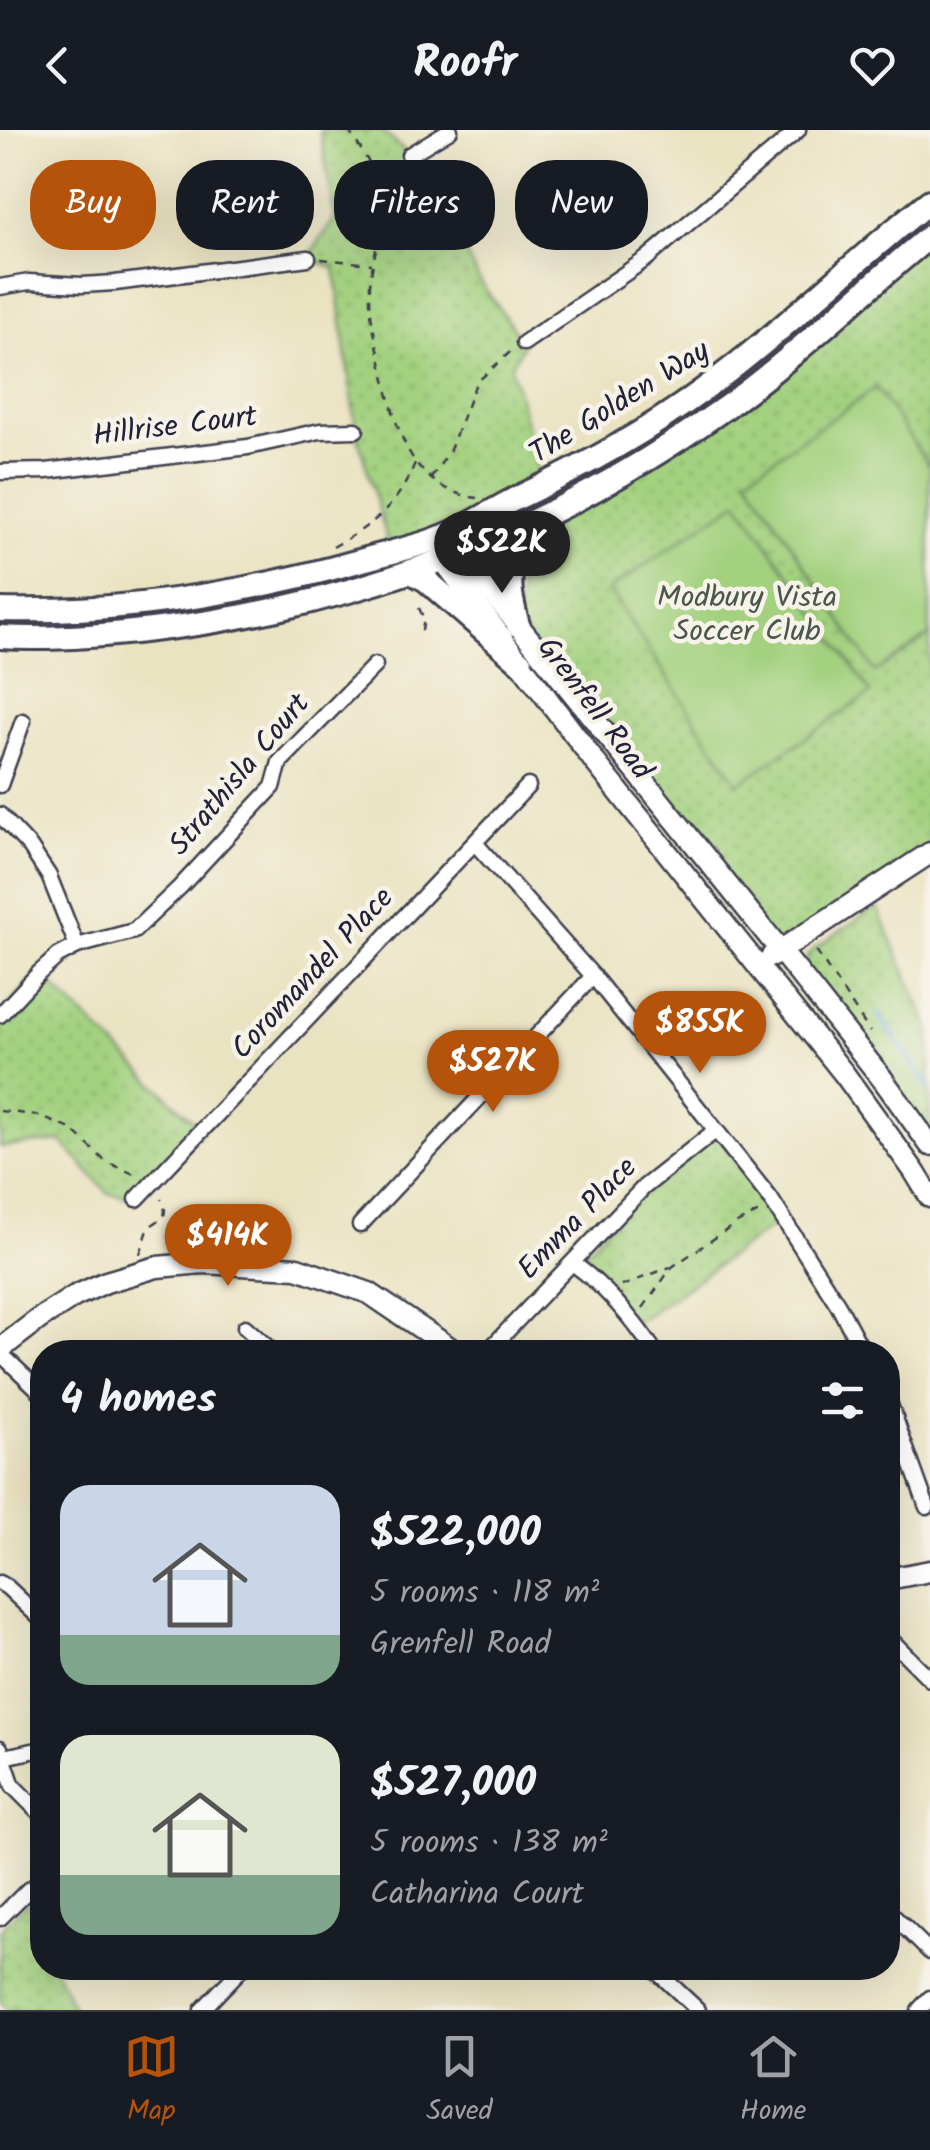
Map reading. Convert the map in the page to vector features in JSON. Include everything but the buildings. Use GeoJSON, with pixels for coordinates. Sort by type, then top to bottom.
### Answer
{"type":"FeatureCollection","features":[{"type":"Feature","properties":{"kind":"main road","name":"The Golden Way"},"geometry":{"type":"LineString","coordinates":[[0,638],[106,635],[232,619],[335,596],[411,572],[680,407],[740,362],[930,201]]}},
{"type":"Feature","properties":{"kind":"main road","name":"The Golden Way"},"geometry":{"type":"LineString","coordinates":[[0,610],[120,606],[246,590],[449,550],[555,512],[635,468],[728,405],[930,236]]}},
{"type":"Feature","properties":{"kind":"main road"},"geometry":{"type":"LineString","coordinates":[[518,626],[510,571],[526,544],[555,512]]}},
{"type":"Feature","properties":{"kind":"main road","name":"Grenfell Road"},"geometry":{"type":"LineString","coordinates":[[449,550],[518,626],[780,950],[930,1145]]}},
{"type":"Feature","properties":{"kind":"main road","name":"Grenfell Road"},"geometry":{"type":"LineString","coordinates":[[449,550],[521,663],[877,1118],[930,1197]]}},
{"type":"Feature","properties":{"kind":"main road"},"geometry":{"type":"LineString","coordinates":[[411,572],[426,580],[521,663]]}},
{"type":"Feature","properties":{"kind":"main road"},"geometry":{"type":"LineString","coordinates":[[758,966],[930,853]]}},
{"type":"Feature","properties":{"kind":"main road"},"geometry":{"type":"LineString","coordinates":[[0,1351],[38,1319],[106,1282],[157,1267],[203,1263],[297,1268],[369,1293],[438,1340]]}},
{"type":"Feature","properties":{"kind":"main road"},"geometry":{"type":"LineString","coordinates":[[900,1577],[930,1570]]}},
{"type":"Feature","properties":{"kind":"street"},"geometry":{"type":"LineString","coordinates":[[409,155],[450,130]]}},
{"type":"Feature","properties":{"kind":"street"},"geometry":{"type":"LineString","coordinates":[[524,344],[646,259],[798,130]]}},
{"type":"Feature","properties":{"kind":"street"},"geometry":{"type":"LineString","coordinates":[[0,288],[29,282],[82,286],[115,283],[308,258]]}},
{"type":"Feature","properties":{"kind":"street","name":"Hillrise Court"},"geometry":{"type":"LineString","coordinates":[[0,472],[46,472],[248,447],[320,431],[356,430]]}},
{"type":"Feature","properties":{"kind":"street","name":"Strathisla Court"},"geometry":{"type":"LineString","coordinates":[[0,1016],[58,956],[77,946],[134,931],[273,787],[280,762],[374,665]]}},
{"type":"Feature","properties":{"kind":"street"},"geometry":{"type":"LineString","coordinates":[[0,784],[23,722]]}},
{"type":"Feature","properties":{"kind":"street","name":"Coromandel Place"},"geometry":{"type":"LineString","coordinates":[[137,1199],[528,786]]}},
{"type":"Feature","properties":{"kind":"street"},"geometry":{"type":"LineString","coordinates":[[0,814],[50,876],[77,946]]}},
{"type":"Feature","properties":{"kind":"street"},"geometry":{"type":"LineString","coordinates":[[475,843],[594,976],[784,1218],[857,1340]]}},
{"type":"Feature","properties":{"kind":"street"},"geometry":{"type":"LineString","coordinates":[[360,1224],[594,976]]}},
{"type":"Feature","properties":{"kind":"street","name":"Emma Place"},"geometry":{"type":"LineString","coordinates":[[499,1340],[644,1187],[715,1130]]}},
{"type":"Feature","properties":{"kind":"street"},"geometry":{"type":"LineString","coordinates":[[574,1264],[607,1291],[647,1340]]}},
{"type":"Feature","properties":{"kind":"street"},"geometry":{"type":"LineString","coordinates":[[246,1327],[260,1340]]}},
{"type":"Feature","properties":{"kind":"street"},"geometry":{"type":"LineString","coordinates":[[0,1351],[30,1381]]}},
{"type":"Feature","properties":{"kind":"street"},"geometry":{"type":"LineString","coordinates":[[900,1433],[926,1507]]}},
{"type":"Feature","properties":{"kind":"street"},"geometry":{"type":"LineString","coordinates":[[0,1583],[30,1609]]}},
{"type":"Feature","properties":{"kind":"street"},"geometry":{"type":"LineString","coordinates":[[900,1649],[930,1679]]}},
{"type":"Feature","properties":{"kind":"street"},"geometry":{"type":"LineString","coordinates":[[30,1750],[2,1752],[14,1786],[30,1802]]}},
{"type":"Feature","properties":{"kind":"street"},"geometry":{"type":"LineString","coordinates":[[0,1918],[30,1889]]}},
{"type":"Feature","properties":{"kind":"street"},"geometry":{"type":"LineString","coordinates":[[900,1923],[930,1952]]}},
{"type":"Feature","properties":{"kind":"street"},"geometry":{"type":"LineString","coordinates":[[202,2010],[231,1980]]}},
{"type":"Feature","properties":{"kind":"street"},"geometry":{"type":"LineString","coordinates":[[665,1980],[698,2010]]}},
{"type":"Feature","properties":{"kind":"street"},"geometry":{"type":"LineString","coordinates":[[919,2010],[930,1998]]}},
{"type":"Feature","properties":{"kind":"path"},"geometry":{"type":"LineString","coordinates":[[348,130],[367,160]]}},
{"type":"Feature","properties":{"kind":"path"},"geometry":{"type":"LineString","coordinates":[[376,250],[370,299],[398,430],[416,462],[431,478],[460,496],[476,498]]}},
{"type":"Feature","properties":{"kind":"path"},"geometry":{"type":"LineString","coordinates":[[308,258],[374,264]]}},
{"type":"Feature","properties":{"kind":"path"},"geometry":{"type":"LineString","coordinates":[[431,478],[450,452],[476,383],[524,344]]}},
{"type":"Feature","properties":{"kind":"path"},"geometry":{"type":"LineString","coordinates":[[323,553],[386,512],[416,462]]}},
{"type":"Feature","properties":{"kind":"path"},"geometry":{"type":"LineString","coordinates":[[419,608],[424,619],[421,636]]}},
{"type":"Feature","properties":{"kind":"path"},"geometry":{"type":"LineString","coordinates":[[804,934],[876,1042]]}},
{"type":"Feature","properties":{"kind":"path"},"geometry":{"type":"LineString","coordinates":[[0,1111],[36,1114],[71,1130],[105,1161],[136,1175]]}},
{"type":"Feature","properties":{"kind":"path"},"geometry":{"type":"LineString","coordinates":[[139,1256],[149,1227],[164,1217],[161,1199]]}},
{"type":"Feature","properties":{"kind":"path"},"geometry":{"type":"LineString","coordinates":[[607,1291],[672,1267],[736,1223],[769,1209]]}},
{"type":"Feature","properties":{"kind":"path"},"geometry":{"type":"LineString","coordinates":[[643,1308],[672,1267]]}},
{"type":"Feature","properties":{"kind":"green space"},"geometry":{"type":"Polygon","coordinates":[[[320,130],[381,130],[412,160],[334,160],[334,212],[320,130]]]}},
{"type":"Feature","properties":{"kind":"green space"},"geometry":{"type":"Polygon","coordinates":[[[334,219],[334,250],[464,250],[481,283],[524,343],[511,366],[543,487],[391,553],[356,430],[335,268],[308,258],[334,219]]]}},
{"type":"Feature","properties":{"kind":"green space","name":"Modbury Vista Soccer Club"},"geometry":{"type":"Polygon","coordinates":[[[930,238],[930,853],[780,950],[518,625],[519,555],[562,509],[643,462],[930,238]]]}},
{"type":"Feature","properties":{"kind":"green space"},"geometry":{"type":"Polygon","coordinates":[[[876,388],[930,467],[930,635],[875,672],[747,477],[876,388]]]}},
{"type":"Feature","properties":{"kind":"green space"},"geometry":{"type":"Polygon","coordinates":[[[738,501],[871,693],[738,784],[609,590],[738,501]]]}},
{"type":"Feature","properties":{"kind":"green space"},"geometry":{"type":"Polygon","coordinates":[[[877,906],[930,1029],[930,1135],[805,968],[814,949],[877,906]]]}},
{"type":"Feature","properties":{"kind":"green space"},"geometry":{"type":"Polygon","coordinates":[[[39,973],[203,1130],[137,1199],[108,1193],[61,1141],[0,1147],[0,1015],[39,973]]]}},
{"type":"Feature","properties":{"kind":"green space"},"geometry":{"type":"Polygon","coordinates":[[[715,1131],[784,1218],[636,1323],[574,1264],[644,1187],[715,1131]]]}},
{"type":"Feature","properties":{"kind":"green space"},"geometry":{"type":"Polygon","coordinates":[[[28,1902],[30,1980],[60,1980],[74,2010],[7,2010],[0,2002],[0,1930],[28,1902]]]}},
{"type":"Feature","properties":{"kind":"waterway"},"geometry":{"type":"LineString","coordinates":[[878,1014],[930,1088]]}}]}
